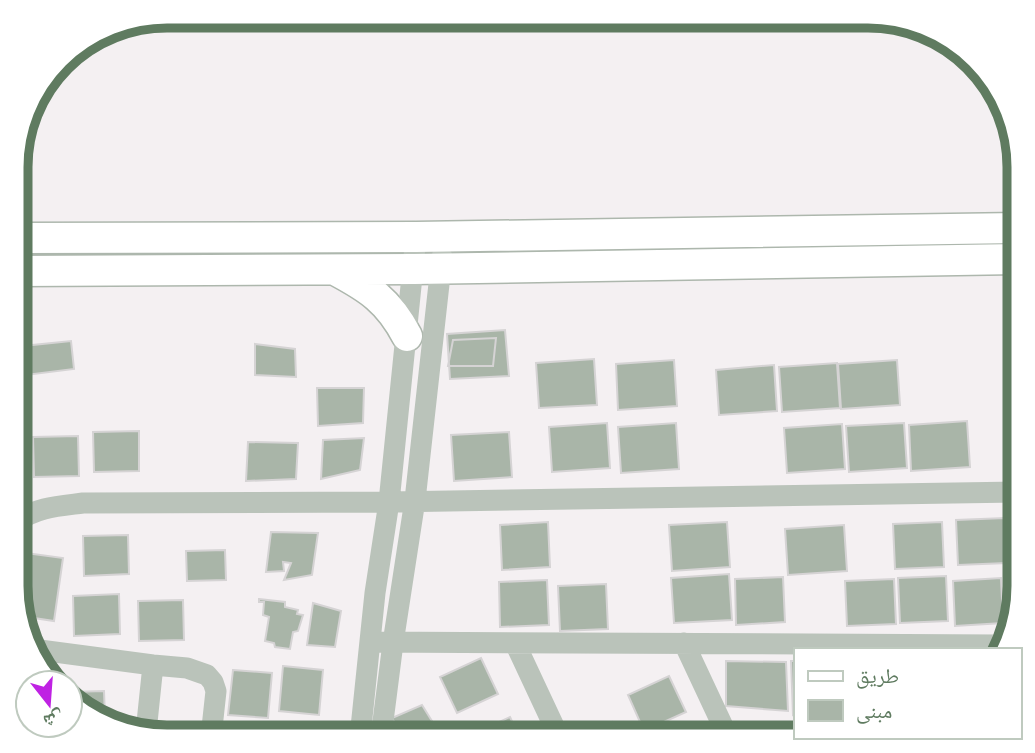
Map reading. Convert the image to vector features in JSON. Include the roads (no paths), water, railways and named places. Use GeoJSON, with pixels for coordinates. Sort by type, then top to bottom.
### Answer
{"type":"FeatureCollection","features":[{"type":"Feature","properties":{"kind":"street"},"geometry":{"type":"LineString","coordinates":[[28,238],[1007,228]]}},
{"type":"Feature","properties":{"kind":"street"},"geometry":{"type":"LineString","coordinates":[[363,725],[415,500],[430,236]]}},
{"type":"Feature","properties":{"kind":"street"},"geometry":{"type":"LineString","coordinates":[[28,271],[427,269],[1007,259]]}},
{"type":"Feature","properties":{"kind":"street"},"geometry":{"type":"LineString","coordinates":[[381,725],[382,643],[375,593],[389,502],[407,336],[427,269]]}},
{"type":"Feature","properties":{"kind":"street"},"geometry":{"type":"LineString","coordinates":[[335,270],[366,286],[383,300],[397,317],[407,336]]}},
{"type":"Feature","properties":{"kind":"street"},"geometry":{"type":"LineString","coordinates":[[28,514],[51,507],[83,503],[389,502],[1007,492]]}},
{"type":"Feature","properties":{"kind":"street"},"geometry":{"type":"LineString","coordinates":[[382,643],[993,645]]}},
{"type":"Feature","properties":{"kind":"street"},"geometry":{"type":"LineString","coordinates":[[516,643],[554,725]]}},
{"type":"Feature","properties":{"kind":"street"},"geometry":{"type":"LineString","coordinates":[[684,643],[723,725]]}},
{"type":"Feature","properties":{"kind":"street"},"geometry":{"type":"LineString","coordinates":[[45,651],[198,670],[213,681],[216,691],[212,725]]}},
{"type":"Feature","properties":{"kind":"street"},"geometry":{"type":"LineString","coordinates":[[147,723],[153,665]]}}]}
